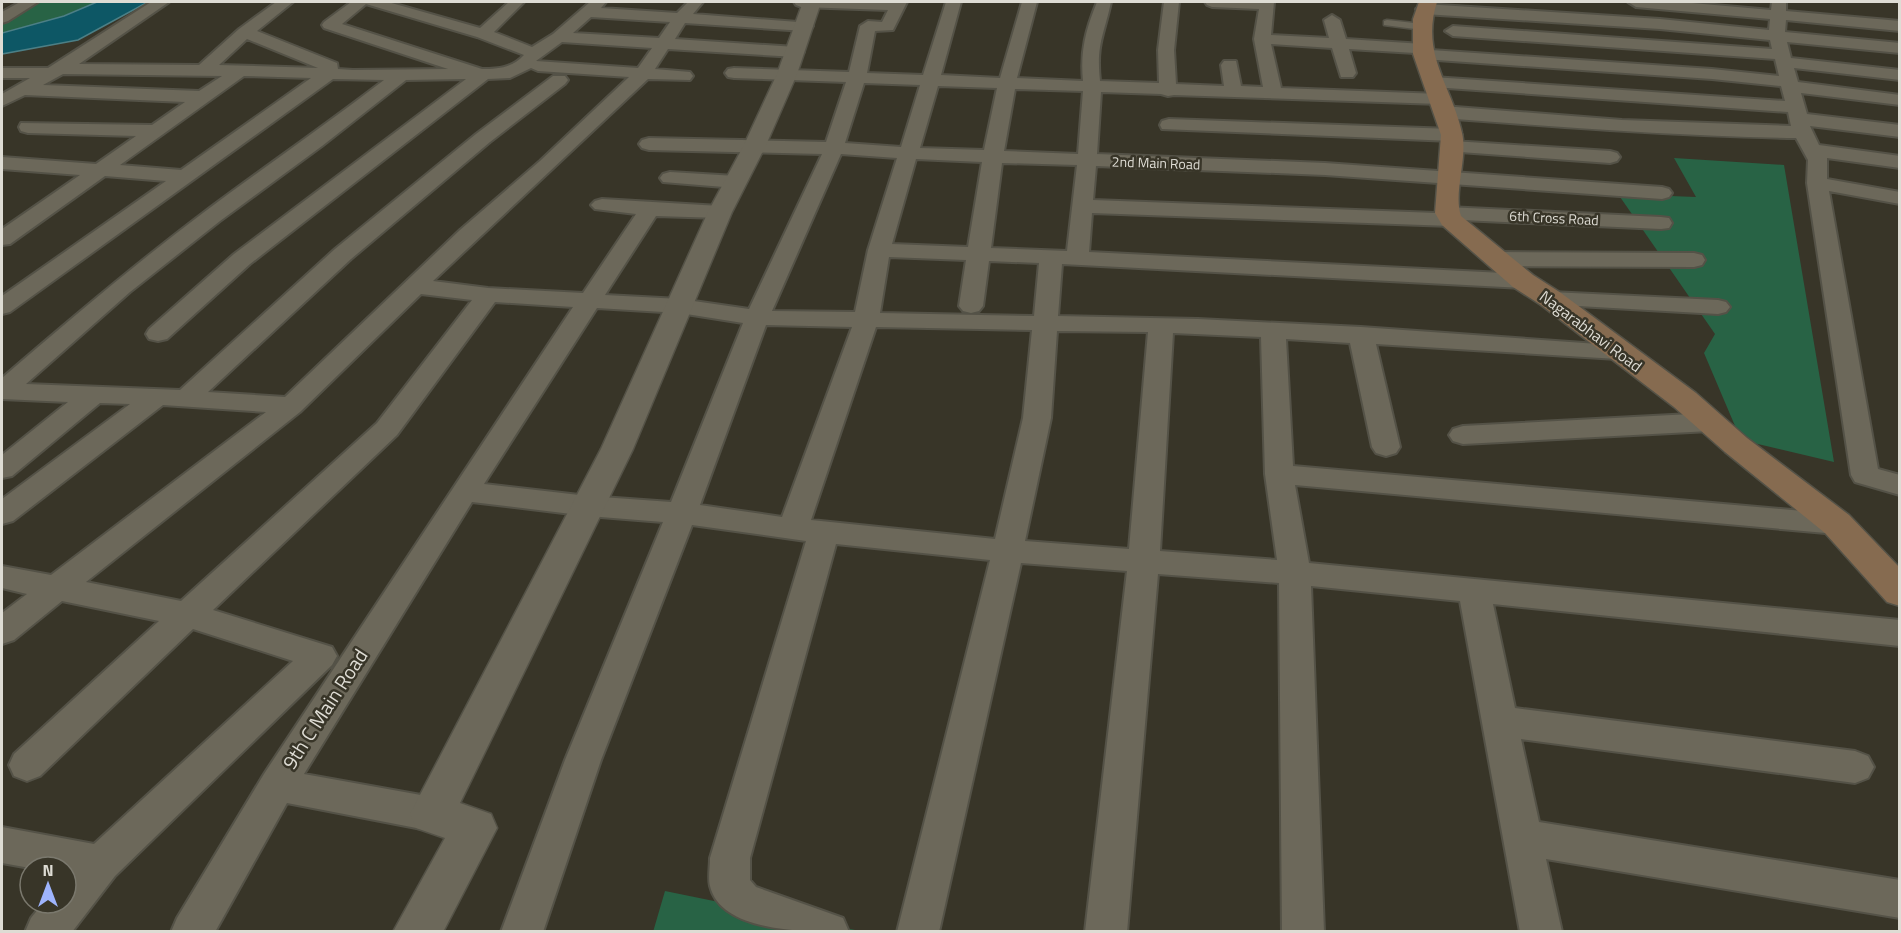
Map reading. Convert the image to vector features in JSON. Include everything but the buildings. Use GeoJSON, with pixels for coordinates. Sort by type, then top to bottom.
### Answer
{"type":"FeatureCollection","features":[{"type":"Feature","properties":{"kind":"main road"},"geometry":{"type":"LineString","coordinates":[[1424,27],[1439,98],[1453,141],[1449,216]]}},
{"type":"Feature","properties":{"kind":"main road","name":"Nagarabhavi Road"},"geometry":{"type":"LineString","coordinates":[[1449,216],[1523,281],[1551,299],[1685,400],[1837,524],[1899,592]]}},
{"type":"Feature","properties":{"kind":"street"},"geometry":{"type":"LineString","coordinates":[[2,101],[55,71],[161,2]]}},
{"type":"Feature","properties":{"kind":"street"},"geometry":{"type":"LineString","coordinates":[[204,70],[245,32],[285,2]]}},
{"type":"Feature","properties":{"kind":"street"},"geometry":{"type":"LineString","coordinates":[[291,51],[360,2]]}},
{"type":"Feature","properties":{"kind":"street"},"geometry":{"type":"LineString","coordinates":[[373,2],[483,34],[529,59],[642,75],[684,76]]}},
{"type":"Feature","properties":{"kind":"street"},"geometry":{"type":"LineString","coordinates":[[416,15],[433,2]]}},
{"type":"Feature","properties":{"kind":"street"},"geometry":{"type":"LineString","coordinates":[[483,34],[517,2]]}},
{"type":"Feature","properties":{"kind":"street"},"geometry":{"type":"LineString","coordinates":[[828,932],[742,902],[730,886],[730,858],[809,531],[866,321],[879,250],[954,2]]}},
{"type":"Feature","properties":{"kind":"street"},"geometry":{"type":"LineString","coordinates":[[972,306],[994,156],[1017,36],[1030,2]]}},
{"type":"Feature","properties":{"kind":"street"},"geometry":{"type":"LineString","coordinates":[[918,932],[1037,418],[1044,324],[1081,206],[1088,161],[1092,87],[1089,58],[1104,2]]}},
{"type":"Feature","properties":{"kind":"street"},"geometry":{"type":"LineString","coordinates":[[1168,91],[1166,51],[1172,2]]}},
{"type":"Feature","properties":{"kind":"street"},"geometry":{"type":"LineString","coordinates":[[1212,2],[1267,3],[1262,39],[1273,92]]}},
{"type":"Feature","properties":{"kind":"street"},"geometry":{"type":"LineString","coordinates":[[1636,2],[1899,131]]}},
{"type":"Feature","properties":{"kind":"street"},"geometry":{"type":"LineString","coordinates":[[2,4],[30,3]]}},
{"type":"Feature","properties":{"kind":"street"},"geometry":{"type":"LineString","coordinates":[[2,18],[30,3]]}},
{"type":"Feature","properties":{"kind":"street"},"geometry":{"type":"LineString","coordinates":[[559,37],[666,42],[802,26],[899,4]]}},
{"type":"Feature","properties":{"kind":"street"},"geometry":{"type":"LineString","coordinates":[[522,932],[583,759],[682,513],[757,318],[834,148],[857,77],[868,26],[887,27],[899,4]]}},
{"type":"Feature","properties":{"kind":"street"},"geometry":{"type":"LineString","coordinates":[[2,73],[241,70],[327,75],[504,74],[559,37],[593,7],[689,10],[802,26],[857,77],[1168,91],[1439,98],[1790,77],[1899,75]]}},
{"type":"Feature","properties":{"kind":"street"},"geometry":{"type":"LineString","coordinates":[[2,631],[291,406],[642,75],[689,10]]}},
{"type":"Feature","properties":{"kind":"street"},"geometry":{"type":"LineString","coordinates":[[1332,20],[1347,73]]}},
{"type":"Feature","properties":{"kind":"street"},"geometry":{"type":"LineString","coordinates":[[734,73],[802,26]]}},
{"type":"Feature","properties":{"kind":"street"},"geometry":{"type":"LineString","coordinates":[[432,814],[617,449],[720,212],[755,145],[802,26]]}},
{"type":"Feature","properties":{"kind":"street"},"geometry":{"type":"LineString","coordinates":[[1424,27],[1712,74],[1790,77],[1899,26]]}},
{"type":"Feature","properties":{"kind":"street"},"geometry":{"type":"LineString","coordinates":[[1262,39],[1338,44],[1424,27],[1790,77],[1899,100]]}},
{"type":"Feature","properties":{"kind":"street"},"geometry":{"type":"LineString","coordinates":[[320,31],[483,75]]}},
{"type":"Feature","properties":{"kind":"street"},"geometry":{"type":"LineString","coordinates":[[245,32],[352,75]]}},
{"type":"Feature","properties":{"kind":"street"},"geometry":{"type":"LineString","coordinates":[[1439,98],[1602,125],[1899,48]]}},
{"type":"Feature","properties":{"kind":"street"},"geometry":{"type":"LineString","coordinates":[[1230,65],[1233,91]]}},
{"type":"Feature","properties":{"kind":"street"},"geometry":{"type":"LineString","coordinates":[[2,238],[241,70]]}},
{"type":"Feature","properties":{"kind":"street"},"geometry":{"type":"LineString","coordinates":[[2,307],[327,75]]}},
{"type":"Feature","properties":{"kind":"street"},"geometry":{"type":"LineString","coordinates":[[2,391],[122,287],[212,216],[315,142],[401,75]]}},
{"type":"Feature","properties":{"kind":"street"},"geometry":{"type":"LineString","coordinates":[[158,334],[242,259],[483,75]]}},
{"type":"Feature","properties":{"kind":"street"},"geometry":{"type":"LineString","coordinates":[[1790,77],[1899,162]]}},
{"type":"Feature","properties":{"kind":"street"},"geometry":{"type":"LineString","coordinates":[[1790,77],[1818,160],[1817,183],[1865,475],[1899,485]]}},
{"type":"Feature","properties":{"kind":"street"},"geometry":{"type":"LineString","coordinates":[[186,398],[343,254],[483,138],[559,80]]}},
{"type":"Feature","properties":{"kind":"street"},"geometry":{"type":"LineString","coordinates":[[20,90],[203,97]]}},
{"type":"Feature","properties":{"kind":"street"},"geometry":{"type":"LineString","coordinates":[[1169,125],[1453,141],[1610,157]]}},
{"type":"Feature","properties":{"kind":"street"},"geometry":{"type":"LineString","coordinates":[[28,127],[156,131]]}},
{"type":"Feature","properties":{"kind":"street","name":"2nd Main Road"},"geometry":{"type":"LineString","coordinates":[[649,144],[755,145],[1088,161],[1325,169],[1662,193]]}},
{"type":"Feature","properties":{"kind":"street"},"geometry":{"type":"LineString","coordinates":[[2,163],[184,176]]}},
{"type":"Feature","properties":{"kind":"street"},"geometry":{"type":"LineString","coordinates":[[2,184],[31,165]]}},
{"type":"Feature","properties":{"kind":"street"},"geometry":{"type":"LineString","coordinates":[[670,178],[736,182]]}},
{"type":"Feature","properties":{"kind":"street"},"geometry":{"type":"LineString","coordinates":[[1817,183],[1899,198]]}},
{"type":"Feature","properties":{"kind":"street"},"geometry":{"type":"LineString","coordinates":[[602,205],[720,212]]}},
{"type":"Feature","properties":{"kind":"street","name":"6th Cross Road"},"geometry":{"type":"LineString","coordinates":[[1081,206],[1661,223]]}},
{"type":"Feature","properties":{"kind":"street","name":"9th C Main Road"},"geometry":{"type":"LineString","coordinates":[[192,932],[277,785],[464,491],[650,209]]}},
{"type":"Feature","properties":{"kind":"street"},"geometry":{"type":"LineString","coordinates":[[879,250],[1064,257],[1523,281]]}},
{"type":"Feature","properties":{"kind":"street"},"geometry":{"type":"LineString","coordinates":[[1497,259],[1694,260]]}},
{"type":"Feature","properties":{"kind":"street"},"geometry":{"type":"LineString","coordinates":[[416,286],[488,295],[680,306],[757,318],[1198,326],[1617,351]]}},
{"type":"Feature","properties":{"kind":"street"},"geometry":{"type":"LineString","coordinates":[[27,765],[387,429],[488,295]]}},
{"type":"Feature","properties":{"kind":"street"},"geometry":{"type":"LineString","coordinates":[[1551,299],[1718,307]]}},
{"type":"Feature","properties":{"kind":"street"},"geometry":{"type":"LineString","coordinates":[[1106,932],[1144,561],[1161,327]]}},
{"type":"Feature","properties":{"kind":"street"},"geometry":{"type":"LineString","coordinates":[[1273,331],[1279,474],[1295,573],[1303,932]]}},
{"type":"Feature","properties":{"kind":"street"},"geometry":{"type":"LineString","coordinates":[[1361,334],[1386,447]]}},
{"type":"Feature","properties":{"kind":"street"},"geometry":{"type":"LineString","coordinates":[[2,391],[186,398],[291,406]]}},
{"type":"Feature","properties":{"kind":"street"},"geometry":{"type":"LineString","coordinates":[[2,469],[93,394]]}},
{"type":"Feature","properties":{"kind":"street"},"geometry":{"type":"LineString","coordinates":[[2,514],[157,397]]}},
{"type":"Feature","properties":{"kind":"street"},"geometry":{"type":"LineString","coordinates":[[1462,435],[1710,422]]}},
{"type":"Feature","properties":{"kind":"street"},"geometry":{"type":"LineString","coordinates":[[1279,474],[1837,524]]}},
{"type":"Feature","properties":{"kind":"street"},"geometry":{"type":"LineString","coordinates":[[464,491],[588,506],[682,513],[809,531],[1008,551],[1295,573],[1899,633]]}},
{"type":"Feature","properties":{"kind":"street"},"geometry":{"type":"LineString","coordinates":[[2,576],[187,615],[320,656],[363,650]]}},
{"type":"Feature","properties":{"kind":"street"},"geometry":{"type":"LineString","coordinates":[[1474,590],[1541,932]]}},
{"type":"Feature","properties":{"kind":"street"},"geometry":{"type":"LineString","coordinates":[[46,932],[101,863],[320,656]]}},
{"type":"Feature","properties":{"kind":"street"},"geometry":{"type":"LineString","coordinates":[[1499,720],[1855,767]]}},
{"type":"Feature","properties":{"kind":"street"},"geometry":{"type":"LineString","coordinates":[[277,785],[432,814],[475,828],[417,932]]}},
{"type":"Feature","properties":{"kind":"street"},"geometry":{"type":"LineString","coordinates":[[1522,837],[1899,899]]}},
{"type":"Feature","properties":{"kind":"street"},"geometry":{"type":"LineString","coordinates":[[2,845],[101,863]]}},
{"type":"Feature","properties":{"kind":"lane"},"geometry":{"type":"LineString","coordinates":[[1389,19],[1424,27]]}},
{"type":"Feature","properties":{"kind":"green space"},"geometry":{"type":"Polygon","coordinates":[[[35,2],[97,2],[64,16],[2,33],[2,22],[35,2]]]}},
{"type":"Feature","properties":{"kind":"green space"},"geometry":{"type":"Polygon","coordinates":[[[1674,158],[1784,165],[1834,462],[1741,440],[1704,353],[1715,334],[1618,194],[1696,197],[1674,158]]]}},
{"type":"Feature","properties":{"kind":"green space"},"geometry":{"type":"Polygon","coordinates":[[[665,891],[860,931],[653,932],[665,891]]]}},
{"type":"Feature","properties":{"kind":"water"},"geometry":{"type":"Polygon","coordinates":[[[97,2],[148,2],[78,40],[2,54],[2,33],[64,16],[97,2]]]}}]}
